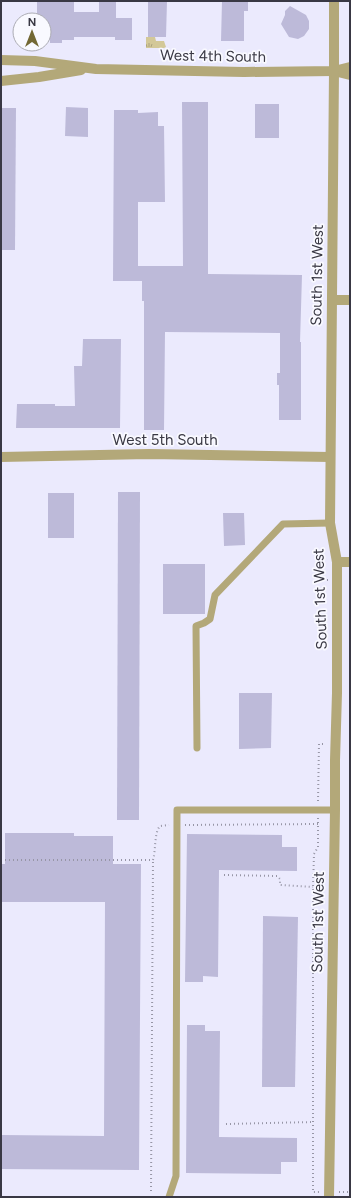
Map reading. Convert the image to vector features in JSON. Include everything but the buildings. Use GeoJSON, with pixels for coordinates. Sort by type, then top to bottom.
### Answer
{"type":"FeatureCollection","features":[{"type":"Feature","properties":{"kind":"street","name":"South 1st West"},"geometry":{"type":"LineString","coordinates":[[328,1195],[337,693],[337,562],[330,523],[334,1]]}},
{"type":"Feature","properties":{"kind":"street","name":"West 4th South"},"geometry":{"type":"LineString","coordinates":[[1,60],[35,60],[91,68],[244,72],[334,71]]}},
{"type":"Feature","properties":{"kind":"street","name":"West 4th South"},"geometry":{"type":"LineString","coordinates":[[1,81],[39,77],[91,68]]}},
{"type":"Feature","properties":{"kind":"street"},"geometry":{"type":"LineString","coordinates":[[334,71],[350,68]]}},
{"type":"Feature","properties":{"kind":"street"},"geometry":{"type":"LineString","coordinates":[[334,71],[350,75]]}},
{"type":"Feature","properties":{"kind":"street"},"geometry":{"type":"LineString","coordinates":[[332,300],[350,300]]}},
{"type":"Feature","properties":{"kind":"street","name":"West 5th South"},"geometry":{"type":"LineString","coordinates":[[1,457],[149,454],[330,457]]}},
{"type":"Feature","properties":{"kind":"street"},"geometry":{"type":"LineString","coordinates":[[337,562],[350,562]]}},
{"type":"Feature","properties":{"kind":"lane"},"geometry":{"type":"LineString","coordinates":[[197,748],[196,626],[204,623],[210,618],[215,595],[283,524],[330,523]]}},
{"type":"Feature","properties":{"kind":"lane"},"geometry":{"type":"LineString","coordinates":[[169,1197],[176,1176],[177,810],[335,810]]}},
{"type":"Feature","properties":{"kind":"path"},"geometry":{"type":"LineString","coordinates":[[319,580],[332,580]]}},
{"type":"Feature","properties":{"kind":"path"},"geometry":{"type":"LineString","coordinates":[[319,744],[327,744]]}},
{"type":"Feature","properties":{"kind":"path"},"geometry":{"type":"LineString","coordinates":[[151,1191],[153,860],[157,829],[160,826],[177,825],[318,824]]}},
{"type":"Feature","properties":{"kind":"path"},"geometry":{"type":"LineString","coordinates":[[1,860],[153,860]]}},
{"type":"Feature","properties":{"kind":"path"},"geometry":{"type":"LineString","coordinates":[[224,875],[277,876],[280,879],[280,885],[313,887],[313,1192],[328,1195],[350,1192]]}},
{"type":"Feature","properties":{"kind":"path"},"geometry":{"type":"LineString","coordinates":[[226,1124],[314,1122]]}},
{"type":"Feature","properties":{"kind":"green space"},"geometry":{"type":"Polygon","coordinates":[[[146,37],[155,37],[156,41],[164,41],[166,47],[146,48],[146,37]]]}}]}
